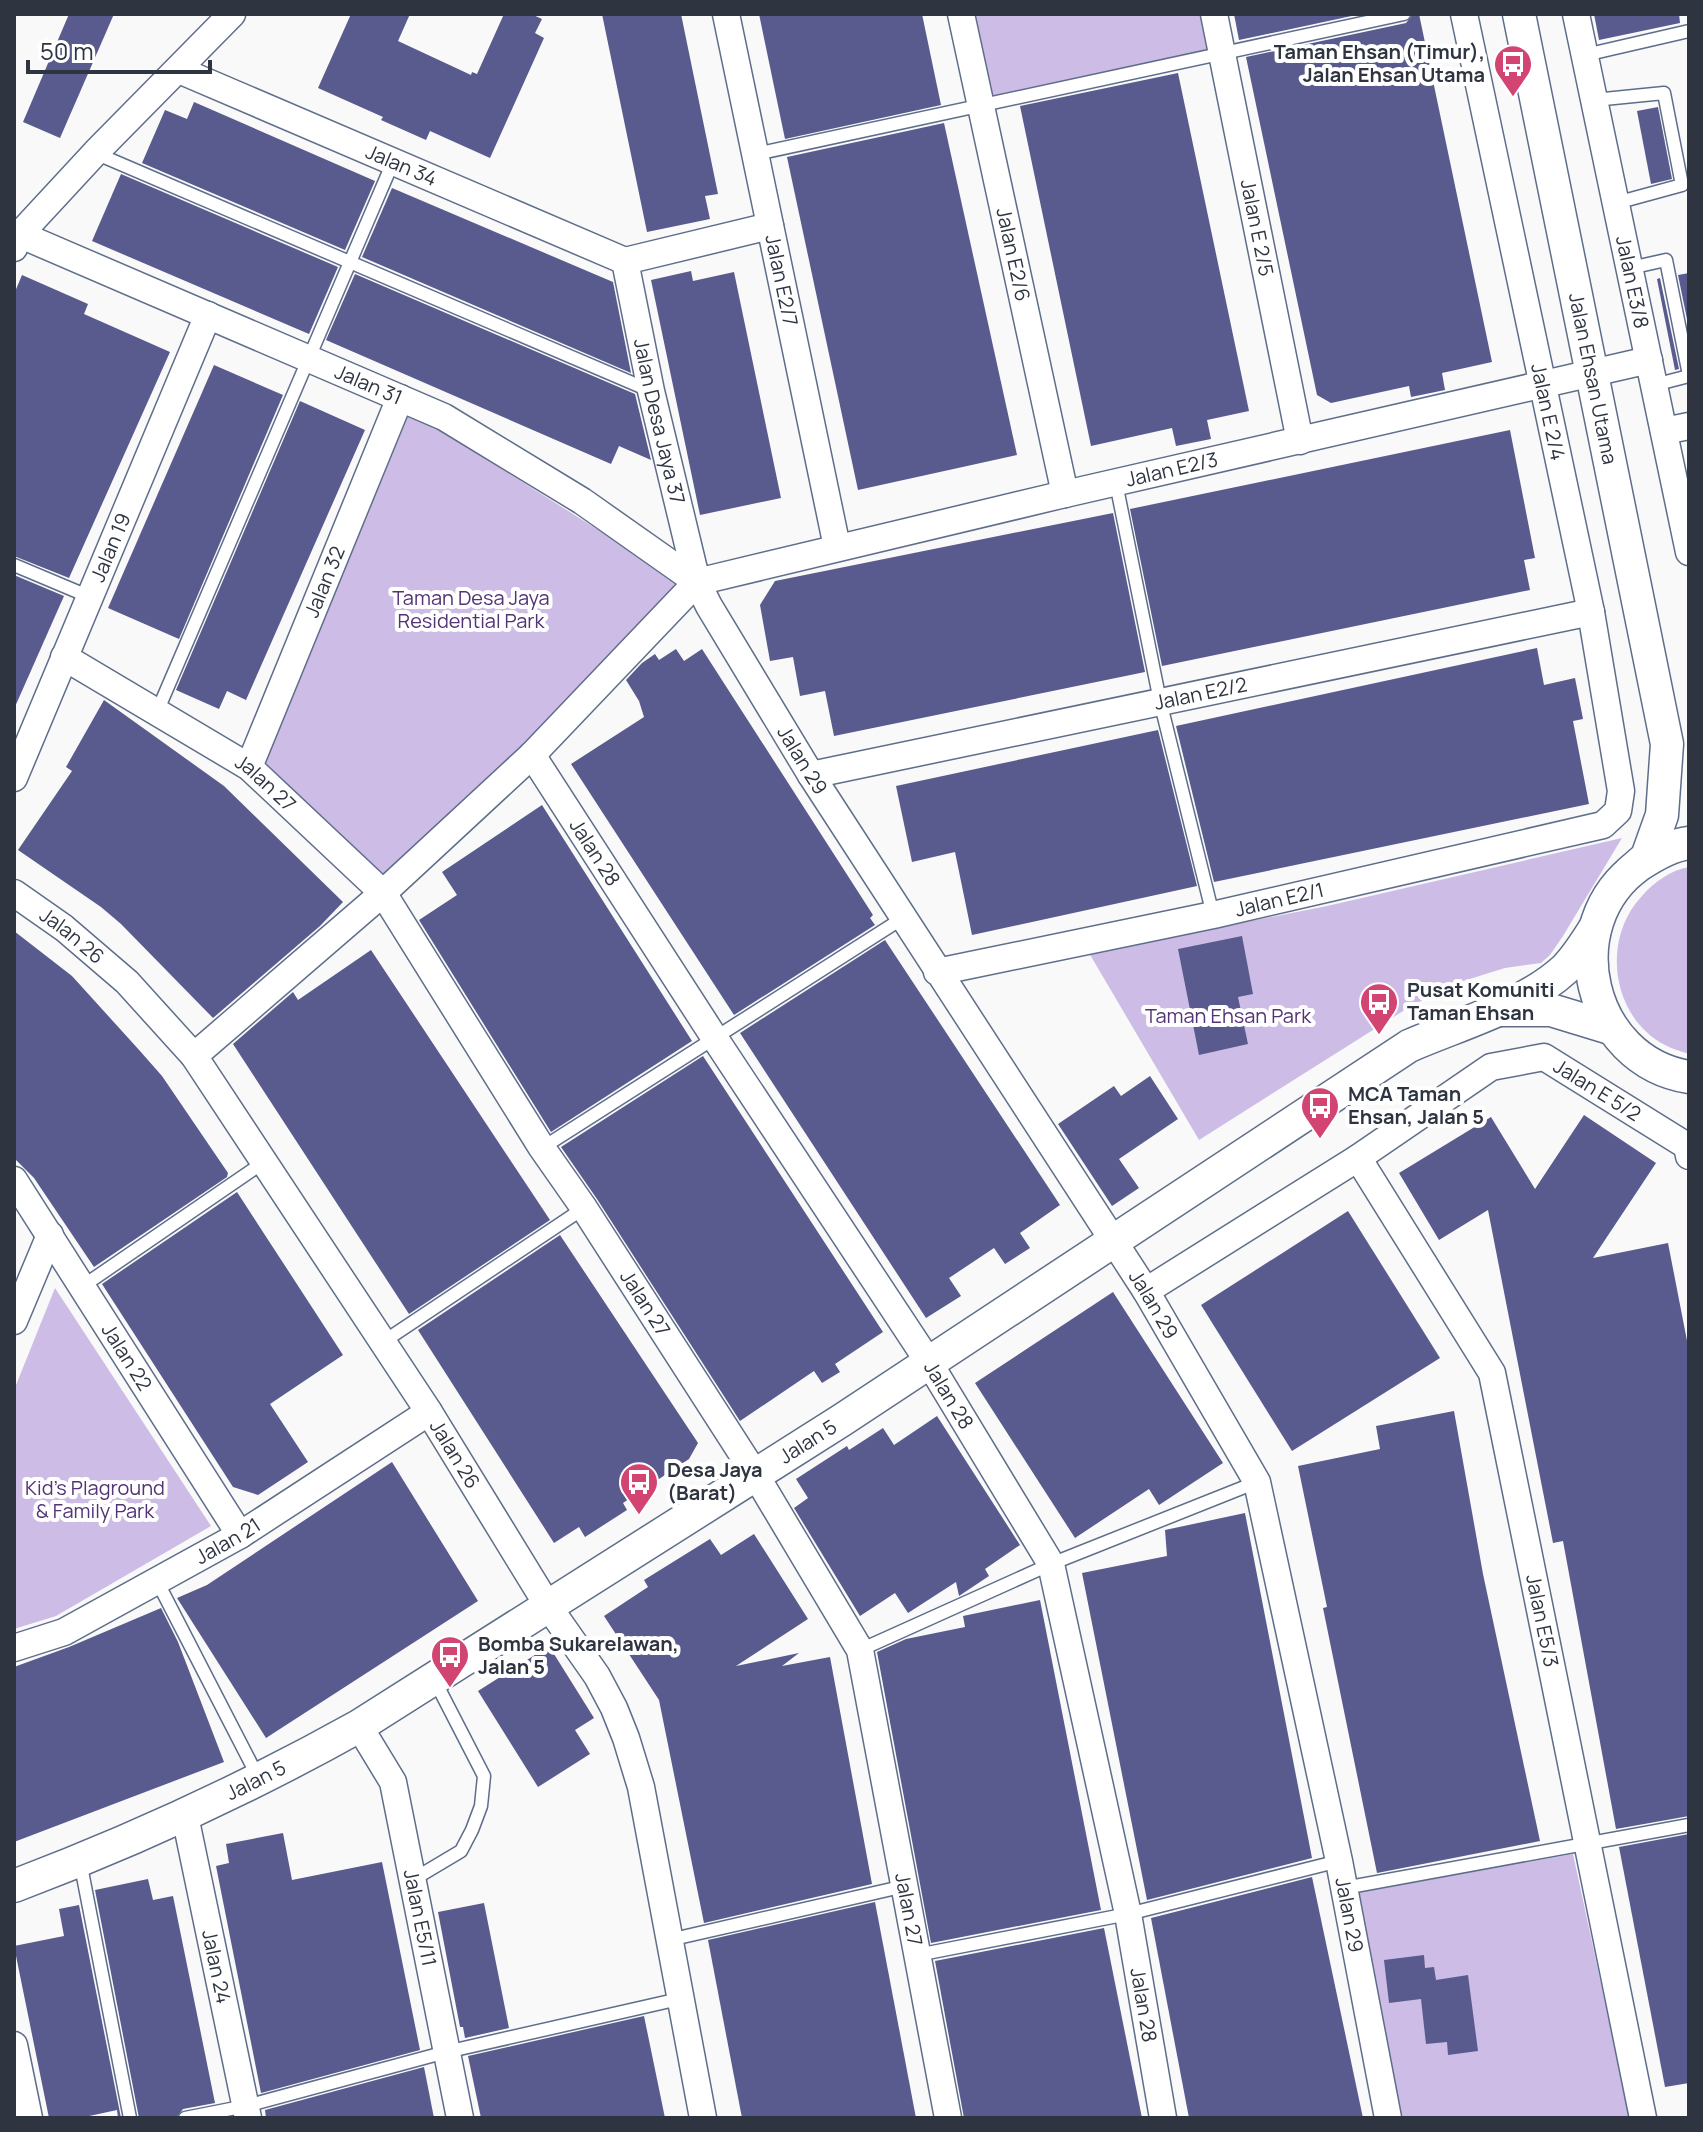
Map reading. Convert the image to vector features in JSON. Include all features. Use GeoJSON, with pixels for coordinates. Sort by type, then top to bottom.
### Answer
{"type":"FeatureCollection","features":[{"type":"Feature","properties":{"kind":"street"},"geometry":{"type":"LineString","coordinates":[[16,238],[232,14]]}},
{"type":"Feature","properties":{"kind":"street","name":"Jalan E2/7"},"geometry":{"type":"LineString","coordinates":[[726,14],[837,547]]}},
{"type":"Feature","properties":{"kind":"street","name":"Jalan E2/6"},"geometry":{"type":"LineString","coordinates":[[961,14],[1065,494]]}},
{"type":"Feature","properties":{"kind":"street","name":"Jalan E 2/5"},"geometry":{"type":"LineString","coordinates":[[1214,14],[1300,441]]}},
{"type":"Feature","properties":{"kind":"street","name":"Jalan E 2/4"},"geometry":{"type":"LineString","coordinates":[[1464,14],[1591,612],[1621,791],[1618,811]]}},
{"type":"Feature","properties":{"kind":"street","name":"Jalan Ehsan Utama"},"geometry":{"type":"LineString","coordinates":[[1519,14],[1667,744],[1689,788]]}},
{"type":"Feature","properties":{"kind":"street","name":"Jalan E3/8"},"geometry":{"type":"LineString","coordinates":[[1576,14],[1652,372],[1676,428],[1689,552]]}},
{"type":"Feature","properties":{"kind":"street","name":"Jalan 34"},"geometry":{"type":"LineString","coordinates":[[179,70],[625,261]]}},
{"type":"Feature","properties":{"kind":"street"},"geometry":{"type":"LineString","coordinates":[[625,261],[770,226]]}},
{"type":"Feature","properties":{"kind":"street","name":"Jalan 31"},"geometry":{"type":"LineString","coordinates":[[16,238],[208,315],[444,417],[582,501],[697,582]]}},
{"type":"Feature","properties":{"kind":"street","name":"Jalan Desa Jaya 37"},"geometry":{"type":"LineString","coordinates":[[625,261],[651,391],[697,582]]}},
{"type":"Feature","properties":{"kind":"street","name":"Jalan 19"},"geometry":{"type":"LineString","coordinates":[[14,778],[208,315]]}},
{"type":"Feature","properties":{"kind":"street","name":"Jalan E2/3"},"geometry":{"type":"LineString","coordinates":[[697,582],[1065,494],[1592,374],[1652,372]]}},
{"type":"Feature","properties":{"kind":"street","name":"Jalan 32"},"geometry":{"type":"LineString","coordinates":[[249,767],[400,398]]}},
{"type":"Feature","properties":{"kind":"street"},"geometry":{"type":"LineString","coordinates":[[194,1056],[383,893],[532,755],[697,582]]}},
{"type":"Feature","properties":{"kind":"street","name":"Jalan 29"},"geometry":{"type":"LineString","coordinates":[[697,582],[811,775],[1146,1291],[1257,1482],[1339,1861],[1388,2118]]}},
{"type":"Feature","properties":{"kind":"street","name":"Jalan E2/2"},"geometry":{"type":"LineString","coordinates":[[811,775],[1591,612]]}},
{"type":"Feature","properties":{"kind":"street","name":"Jalan 27"},"geometry":{"type":"LineString","coordinates":[[64,657],[249,767],[383,893],[542,1148],[755,1474],[860,1650],[948,2118]]}},
{"type":"Feature","properties":{"kind":"street","name":"Jalan Ehsan Utama"},"geometry":{"type":"LineString","coordinates":[[1595,928],[1604,904],[1630,872],[1647,857],[1662,815],[1667,744]]}},
{"type":"Feature","properties":{"kind":"street","name":"Jalan 28"},"geometry":{"type":"LineString","coordinates":[[532,755],[928,1361],[1051,1564],[1128,1914],[1163,2118]]}},
{"type":"Feature","properties":{"kind":"street","name":"Jalan E2/1"},"geometry":{"type":"LineString","coordinates":[[937,972],[1213,915],[1603,825],[1618,811]]}},
{"type":"Feature","properties":{"kind":"street"},"geometry":{"type":"LineString","coordinates":[[1630,872],[1655,854],[1689,843]]}},
{"type":"Feature","properties":{"kind":"street","name":"Jalan 26"},"geometry":{"type":"LineString","coordinates":[[14,893],[64,928],[127,982],[194,1056],[429,1412],[548,1606],[597,1676],[626,1738],[641,1787],[703,2118]]}},
{"type":"Feature","properties":{"kind":"street"},"geometry":{"type":"LineString","coordinates":[[1595,928],[1591,949],[1593,983],[1610,1028],[1640,1055],[1685,1079]]}},
{"type":"Feature","properties":{"kind":"street","name":"Jalan 5"},"geometry":{"type":"LineString","coordinates":[[14,1886],[185,1816],[359,1726],[842,1420],[1409,1046],[1498,1010],[1551,980],[1567,967],[1595,928]]}},
{"type":"Feature","properties":{"kind":"street","name":"Jalan 5"},"geometry":{"type":"LineString","coordinates":[[1498,1010],[1551,1010],[1610,1028]]}},
{"type":"Feature","properties":{"kind":"street","name":"Jalan E 5/2"},"geometry":{"type":"LineString","coordinates":[[1358,1158],[1491,1067],[1544,1057],[1687,1146],[1689,1156]]}},
{"type":"Feature","properties":{"kind":"street"},"geometry":{"type":"LineString","coordinates":[[1146,1291],[1358,1158]]}},
{"type":"Feature","properties":{"kind":"street","name":"Jalan E5/3"},"geometry":{"type":"LineString","coordinates":[[1358,1158],[1492,1373],[1643,2118]]}},
{"type":"Feature","properties":{"kind":"street","name":"Jalan 22"},"geometry":{"type":"LineString","coordinates":[[14,1180],[240,1535]]}},
{"type":"Feature","properties":{"kind":"street"},"geometry":{"type":"LineString","coordinates":[[14,1321],[50,1235]]}},
{"type":"Feature","properties":{"kind":"street","name":"Jalan 21"},"geometry":{"type":"LineString","coordinates":[[14,1648],[64,1632],[240,1535],[429,1412]]}},
{"type":"Feature","properties":{"kind":"street","name":"Jalan E5/11"},"geometry":{"type":"LineString","coordinates":[[359,1726],[393,1782],[460,2118]]}},
{"type":"Feature","properties":{"kind":"street","name":"Jalan 24"},"geometry":{"type":"LineString","coordinates":[[185,1816],[247,2112]]}},
{"type":"Feature","properties":{"kind":"street"},"geometry":{"type":"LineString","coordinates":[[14,2045],[29,2118]]}},
{"type":"Feature","properties":{"kind":"lane"},"geometry":{"type":"LineString","coordinates":[[756,154],[1404,14]]}},
{"type":"Feature","properties":{"kind":"lane"},"geometry":{"type":"LineString","coordinates":[[1585,55],[1689,31]]}},
{"type":"Feature","properties":{"kind":"lane"},"geometry":{"type":"LineString","coordinates":[[1594,100],[1664,93],[1682,185],[1616,203]]}},
{"type":"Feature","properties":{"kind":"lane"},"geometry":{"type":"LineString","coordinates":[[95,153],[651,391]]}},
{"type":"Feature","properties":{"kind":"lane"},"geometry":{"type":"LineString","coordinates":[[157,712],[393,162]]}},
{"type":"Feature","properties":{"kind":"lane"},"geometry":{"type":"LineString","coordinates":[[1630,268],[1666,260],[1689,376],[1652,372]]}},
{"type":"Feature","properties":{"kind":"lane"},"geometry":{"type":"LineString","coordinates":[[1116,483],[1160,701],[1213,915]]}},
{"type":"Feature","properties":{"kind":"lane"},"geometry":{"type":"LineString","coordinates":[[14,565],[90,597]]}},
{"type":"Feature","properties":{"kind":"lane"},"geometry":{"type":"LineString","coordinates":[[542,1148],[903,918]]}},
{"type":"Feature","properties":{"kind":"lane"},"geometry":{"type":"LineString","coordinates":[[83,1286],[264,1162]]}},
{"type":"Feature","properties":{"kind":"lane"},"geometry":{"type":"LineString","coordinates":[[383,1342],[584,1208]]}},
{"type":"Feature","properties":{"kind":"lane"},"geometry":{"type":"LineString","coordinates":[[860,1650],[1051,1564],[1257,1482]]}},
{"type":"Feature","properties":{"kind":"lane"},"geometry":{"type":"LineString","coordinates":[[157,1581],[259,1780]]}},
{"type":"Feature","properties":{"kind":"lane"},"geometry":{"type":"LineString","coordinates":[[414,1879],[461,1851],[481,1806],[484,1776],[434,1679]]}},
{"type":"Feature","properties":{"kind":"lane"},"geometry":{"type":"LineString","coordinates":[[1344,1888],[1689,1825]]}},
{"type":"Feature","properties":{"kind":"lane"},"geometry":{"type":"LineString","coordinates":[[80,1861],[130,2118]]}},
{"type":"Feature","properties":{"kind":"lane"},"geometry":{"type":"LineString","coordinates":[[917,1955],[1128,1914],[1339,1861]]}},
{"type":"Feature","properties":{"kind":"lane"},"geometry":{"type":"LineString","coordinates":[[669,1940],[905,1886]]}},
{"type":"Feature","properties":{"kind":"lane"},"geometry":{"type":"LineString","coordinates":[[185,2118],[247,2112],[446,2052],[679,1999]]}},
{"type":"Feature","properties":{"kind":"green space"},"geometry":{"type":"Polygon","coordinates":[[[961,14],[1214,14],[1222,53],[981,104],[961,14]]]}},
{"type":"Feature","properties":{"kind":"green space","name":"Taman Desa Jaya Residential Park"},"geometry":{"type":"Polygon","coordinates":[[[410,411],[687,586],[384,880],[265,762],[410,411]]]}},
{"type":"Feature","properties":{"kind":"green space","name":"Taman Ehsan Park"},"geometry":{"type":"Polygon","coordinates":[[[1622,838],[1563,936],[1541,963],[1505,968],[1460,982],[1411,1006],[1199,1140],[1089,953],[1327,906],[1622,838]]]}},
{"type":"Feature","properties":{"kind":"green space"},"geometry":{"type":"Polygon","coordinates":[[[1689,867],[1689,1054],[1665,1045],[1647,1032],[1633,1016],[1623,997],[1617,955],[1629,914],[1642,896],[1663,877],[1689,867]]]}},
{"type":"Feature","properties":{"kind":"green space","name":"Kid's Plaground & Family Park"},"geometry":{"type":"Polygon","coordinates":[[[55,1288],[211,1526],[56,1616],[14,1629],[14,1390],[55,1288]]]}},
{"type":"Feature","properties":{"kind":"green space"},"geometry":{"type":"Polygon","coordinates":[[[1573,1854],[1630,2118],[1399,2118],[1355,1893],[1573,1854]]]}},
{"type":"Feature","properties":{"kind":"building"},"geometry":{"type":"Polygon","coordinates":[[[69,14],[114,14],[60,138],[23,122],[69,14]]]}},
{"type":"Feature","properties":{"kind":"building"},"geometry":{"type":"Polygon","coordinates":[[[351,14],[410,14],[398,41],[471,75],[472,72],[477,74],[504,14],[531,14],[542,19],[535,33],[544,38],[490,158],[430,131],[426,140],[318,88],[351,14]]]}},
{"type":"Feature","properties":{"kind":"building"},"geometry":{"type":"Polygon","coordinates":[[[602,14],[681,14],[718,194],[705,196],[710,219],[647,232],[602,14]]]}},
{"type":"Feature","properties":{"kind":"building"},"geometry":{"type":"Polygon","coordinates":[[[759,14],[922,14],[941,105],[785,139],[759,14]]]}},
{"type":"Feature","properties":{"kind":"building"},"geometry":{"type":"Polygon","coordinates":[[[1234,14],[1361,14],[1239,40],[1234,14]]]}},
{"type":"Feature","properties":{"kind":"building"},"geometry":{"type":"Polygon","coordinates":[[[1413,14],[1419,14],[1492,362],[1442,373],[1445,390],[1411,397],[1409,386],[1331,403],[1317,395],[1246,57],[1406,23],[1413,14]]]}},
{"type":"Feature","properties":{"kind":"building"},"geometry":{"type":"Polygon","coordinates":[[[1594,14],[1679,14],[1680,23],[1599,40],[1594,14]]]}},
{"type":"Feature","properties":{"kind":"building"},"geometry":{"type":"Polygon","coordinates":[[[1178,73],[1249,411],[1207,420],[1211,439],[1176,446],[1172,428],[1091,446],[1020,106],[1178,73]]]}},
{"type":"Feature","properties":{"kind":"building"},"geometry":{"type":"Polygon","coordinates":[[[194,102],[375,181],[345,250],[142,163],[165,110],[187,119],[194,102]]]}},
{"type":"Feature","properties":{"kind":"building"},"geometry":{"type":"Polygon","coordinates":[[[1658,107],[1672,179],[1651,184],[1637,111],[1658,107]]]}},
{"type":"Feature","properties":{"kind":"building"},"geometry":{"type":"Polygon","coordinates":[[[944,123],[1017,455],[858,490],[787,157],[944,123]]]}},
{"type":"Feature","properties":{"kind":"building"},"geometry":{"type":"Polygon","coordinates":[[[121,174],[338,267],[309,334],[92,241],[121,174]]]}},
{"type":"Feature","properties":{"kind":"building"},"geometry":{"type":"Polygon","coordinates":[[[392,188],[613,282],[631,373],[362,257],[392,188]]]}},
{"type":"Feature","properties":{"kind":"building"},"geometry":{"type":"Polygon","coordinates":[[[691,271],[693,281],[734,272],[781,498],[700,515],[651,280],[691,271]]]}},
{"type":"Feature","properties":{"kind":"building"},"geometry":{"type":"Polygon","coordinates":[[[1689,273],[1689,329],[1678,275],[1689,273]]]}},
{"type":"Feature","properties":{"kind":"building"},"geometry":{"type":"Polygon","coordinates":[[[355,274],[635,394],[651,460],[619,446],[611,464],[326,340],[355,274]]]}},
{"type":"Feature","properties":{"kind":"building"},"geometry":{"type":"Polygon","coordinates":[[[22,275],[88,304],[84,314],[170,352],[69,578],[14,556],[14,294],[22,275]]]}},
{"type":"Feature","properties":{"kind":"building"},"geometry":{"type":"Polygon","coordinates":[[[1660,278],[1679,369],[1675,370],[1657,279],[1660,278]]]}},
{"type":"Feature","properties":{"kind":"building"},"geometry":{"type":"Polygon","coordinates":[[[214,365],[283,395],[179,639],[108,608],[214,365]]]}},
{"type":"Feature","properties":{"kind":"building"},"geometry":{"type":"Polygon","coordinates":[[[300,401],[365,430],[246,700],[227,691],[219,709],[176,690],[300,401]]]}},
{"type":"Feature","properties":{"kind":"building"},"geometry":{"type":"Polygon","coordinates":[[[1510,430],[1535,558],[1524,560],[1530,590],[1162,666],[1130,509],[1510,430]]]}},
{"type":"Feature","properties":{"kind":"building"},"geometry":{"type":"Polygon","coordinates":[[[1113,513],[1145,672],[834,736],[825,691],[800,696],[793,657],[770,661],[760,605],[775,581],[1113,513]]]}},
{"type":"Feature","properties":{"kind":"building"},"geometry":{"type":"Polygon","coordinates":[[[14,575],[64,596],[14,709],[14,575]]]}},
{"type":"Feature","properties":{"kind":"building"},"geometry":{"type":"Polygon","coordinates":[[[1537,648],[1544,685],[1575,678],[1583,719],[1573,721],[1589,804],[1214,882],[1176,726],[1537,648]]]}},
{"type":"Feature","properties":{"kind":"building"},"geometry":{"type":"Polygon","coordinates":[[[676,649],[684,661],[702,649],[873,915],[870,918],[875,925],[734,1015],[571,764],[644,717],[639,701],[626,680],[655,654],[659,660],[676,649]]]}},
{"type":"Feature","properties":{"kind":"building"},"geometry":{"type":"Polygon","coordinates":[[[104,700],[224,786],[343,902],[320,926],[213,1018],[121,924],[18,850],[72,771],[66,767],[104,700]]]}},
{"type":"Feature","properties":{"kind":"building"},"geometry":{"type":"Polygon","coordinates":[[[1158,730],[1197,886],[972,935],[955,852],[912,862],[896,786],[1158,730]]]}},
{"type":"Feature","properties":{"kind":"building"},"geometry":{"type":"Polygon","coordinates":[[[542,805],[692,1041],[551,1132],[419,920],[457,895],[442,872],[542,805]]]}},
{"type":"Feature","properties":{"kind":"building"},"geometry":{"type":"Polygon","coordinates":[[[14,931],[72,976],[140,1051],[162,1076],[228,1173],[227,1177],[94,1267],[34,1178],[14,1158],[14,931]]]}},
{"type":"Feature","properties":{"kind":"building"},"geometry":{"type":"Polygon","coordinates":[[[1242,936],[1253,994],[1238,997],[1248,1044],[1199,1055],[1178,949],[1242,936]]]}},
{"type":"Feature","properties":{"kind":"building"},"geometry":{"type":"Polygon","coordinates":[[[885,940],[1060,1205],[1020,1233],[1030,1248],[1005,1264],[994,1248],[949,1278],[961,1296],[926,1318],[740,1033],[885,940]]]}},
{"type":"Feature","properties":{"kind":"building"},"geometry":{"type":"Polygon","coordinates":[[[371,950],[550,1220],[409,1314],[233,1044],[293,992],[298,1000],[371,950]]]}},
{"type":"Feature","properties":{"kind":"building"},"geometry":{"type":"Polygon","coordinates":[[[703,1056],[883,1332],[835,1364],[840,1372],[822,1383],[814,1371],[740,1421],[561,1147],[703,1056]]]}},
{"type":"Feature","properties":{"kind":"building"},"geometry":{"type":"Polygon","coordinates":[[[1150,1076],[1178,1119],[1119,1159],[1139,1188],[1112,1206],[1058,1124],[1114,1086],[1121,1096],[1150,1076]]]}},
{"type":"Feature","properties":{"kind":"building"},"geometry":{"type":"Polygon","coordinates":[[[1584,1115],[1656,1163],[1593,1258],[1668,1243],[1689,1351],[1689,1816],[1616,1829],[1563,1541],[1553,1543],[1488,1210],[1439,1240],[1399,1173],[1491,1117],[1535,1189],[1584,1115]]]}},
{"type":"Feature","properties":{"kind":"building"},"geometry":{"type":"Polygon","coordinates":[[[237,1192],[343,1355],[270,1404],[308,1462],[258,1495],[233,1487],[102,1284],[237,1192]]]}},
{"type":"Feature","properties":{"kind":"building"},"geometry":{"type":"Polygon","coordinates":[[[1348,1211],[1440,1358],[1292,1451],[1201,1305],[1348,1211]]]}},
{"type":"Feature","properties":{"kind":"building"},"geometry":{"type":"Polygon","coordinates":[[[560,1235],[698,1443],[689,1459],[623,1503],[627,1510],[585,1537],[579,1527],[554,1543],[418,1330],[560,1235]]]}},
{"type":"Feature","properties":{"kind":"building"},"geometry":{"type":"Polygon","coordinates":[[[1113,1292],[1223,1463],[1159,1505],[1149,1489],[1075,1538],[975,1383],[1113,1292]]]}},
{"type":"Feature","properties":{"kind":"building"},"geometry":{"type":"Polygon","coordinates":[[[1454,1411],[1483,1574],[1540,1841],[1377,1873],[1323,1608],[1327,1607],[1298,1466],[1380,1449],[1376,1426],[1454,1411]]]}},
{"type":"Feature","properties":{"kind":"building"},"geometry":{"type":"Polygon","coordinates":[[[937,1416],[1020,1545],[985,1569],[989,1576],[959,1596],[956,1582],[908,1613],[895,1593],[860,1616],[794,1508],[808,1498],[796,1479],[847,1446],[849,1450],[883,1428],[894,1445],[937,1416]]]}},
{"type":"Feature","properties":{"kind":"building"},"geometry":{"type":"Polygon","coordinates":[[[392,1462],[478,1601],[266,1738],[177,1598],[207,1585],[392,1462]]]}},
{"type":"Feature","properties":{"kind":"building"},"geometry":{"type":"Polygon","coordinates":[[[1245,1513],[1312,1858],[1147,1900],[1082,1573],[1167,1556],[1165,1530],[1245,1513]]]}},
{"type":"Feature","properties":{"kind":"building"},"geometry":{"type":"Polygon","coordinates":[[[754,1534],[808,1619],[736,1666],[799,1653],[782,1666],[830,1657],[872,1884],[704,1923],[659,1700],[604,1616],[648,1587],[644,1580],[710,1539],[721,1555],[754,1534]]]}},
{"type":"Feature","properties":{"kind":"building"},"geometry":{"type":"Polygon","coordinates":[[[1040,1600],[1101,1910],[931,1943],[877,1652],[906,1639],[965,1627],[963,1616],[1040,1600]]]}},
{"type":"Feature","properties":{"kind":"building"},"geometry":{"type":"Polygon","coordinates":[[[161,1608],[178,1642],[224,1762],[14,1842],[14,1667],[161,1608]]]}},
{"type":"Feature","properties":{"kind":"building"},"geometry":{"type":"Polygon","coordinates":[[[549,1646],[594,1718],[575,1730],[590,1754],[538,1787],[478,1691],[549,1646]]]}},
{"type":"Feature","properties":{"kind":"building"},"geometry":{"type":"Polygon","coordinates":[[[283,1833],[292,1880],[382,1862],[420,2050],[261,2093],[216,1866],[229,1863],[226,1844],[283,1833]]]}},
{"type":"Feature","properties":{"kind":"building"},"geometry":{"type":"Polygon","coordinates":[[[1689,1834],[1689,2083],[1665,2087],[1619,1847],[1689,1834]]]}},
{"type":"Feature","properties":{"kind":"building"},"geometry":{"type":"Polygon","coordinates":[[[1312,1877],[1363,2118],[1189,2118],[1151,1918],[1312,1877]]]}},
{"type":"Feature","properties":{"kind":"building"},"geometry":{"type":"Polygon","coordinates":[[[148,1879],[153,1900],[173,1896],[215,2103],[183,2109],[176,2118],[139,2118],[95,1890],[148,1879]]]}},
{"type":"Feature","properties":{"kind":"building"},"geometry":{"type":"Polygon","coordinates":[[[875,1902],[916,2118],[742,2118],[708,1940],[875,1902]]]}},
{"type":"Feature","properties":{"kind":"building"},"geometry":{"type":"Polygon","coordinates":[[[484,1903],[509,2028],[465,2038],[463,2027],[460,2027],[438,1912],[484,1903]]]}},
{"type":"Feature","properties":{"kind":"building"},"geometry":{"type":"Polygon","coordinates":[[[79,1905],[121,2118],[118,2118],[117,2110],[80,2118],[49,2118],[14,1946],[64,1936],[59,1909],[79,1905]]]}},
{"type":"Feature","properties":{"kind":"building"},"geometry":{"type":"Polygon","coordinates":[[[1104,1928],[1142,2118],[964,2118],[935,1961],[1104,1928]]]}},
{"type":"Feature","properties":{"kind":"building"},"geometry":{"type":"Polygon","coordinates":[[[1424,1955],[1425,1968],[1434,1967],[1436,1980],[1468,1975],[1478,2051],[1448,2055],[1447,2042],[1426,2044],[1421,1999],[1389,2003],[1384,1960],[1424,1955]]]}},
{"type":"Feature","properties":{"kind":"building"},"geometry":{"type":"Polygon","coordinates":[[[644,2016],[665,2118],[481,2118],[468,2056],[644,2016]]]}},
{"type":"Feature","properties":{"kind":"building"},"geometry":{"type":"Polygon","coordinates":[[[424,2067],[434,2118],[266,2118],[265,2110],[424,2067]]]}},
{"type":"Feature","properties":{"kind":"place","name":"Taman Ehsan (Timur), Jalan Ehsan Utama"},"geometry":{"type":"Point","coordinates":[1513,98]}},
{"type":"Feature","properties":{"kind":"place","name":"Pusat Komuniti Taman Ehsan"},"geometry":{"type":"Point","coordinates":[1379,1036]}},
{"type":"Feature","properties":{"kind":"place","name":"MCA Taman Ehsan, Jalan 5"},"geometry":{"type":"Point","coordinates":[1320,1140]}},
{"type":"Feature","properties":{"kind":"place","name":"Desa Jaya (Barat)"},"geometry":{"type":"Point","coordinates":[639,1516]}},
{"type":"Feature","properties":{"kind":"place","name":"Bomba Sukarelawan, Jalan 5"},"geometry":{"type":"Point","coordinates":[450,1689]}}]}
